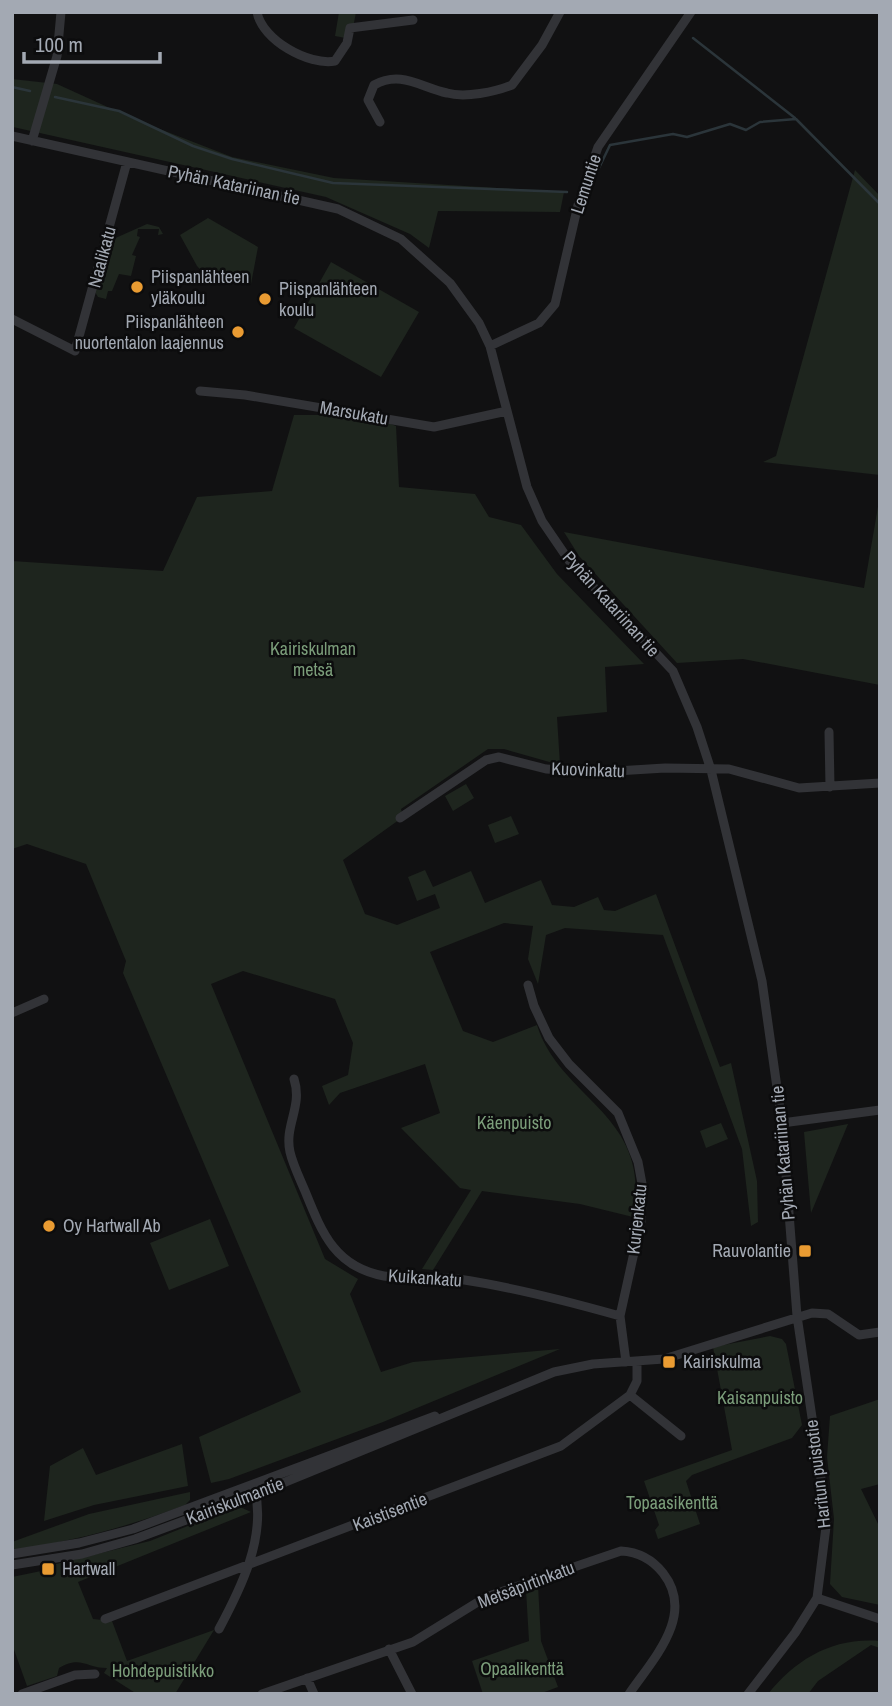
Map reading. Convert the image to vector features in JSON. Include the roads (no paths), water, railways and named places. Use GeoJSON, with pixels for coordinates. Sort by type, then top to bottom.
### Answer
{"type":"FeatureCollection","features":[{"type":"Feature","properties":{"kind":"street"},"geometry":{"type":"LineString","coordinates":[[32,141],[57,56],[61,12]]}},
{"type":"Feature","properties":{"kind":"street"},"geometry":{"type":"LineString","coordinates":[[257,12],[265,29],[283,44],[308,58],[325,63],[335,61],[341,54],[350,28],[413,20]]}},
{"type":"Feature","properties":{"kind":"street"},"geometry":{"type":"LineString","coordinates":[[380,122],[369,100],[374,85],[381,81],[411,80],[456,94],[512,85],[542,45],[560,12]]}},
{"type":"Feature","properties":{"kind":"street","name":"Lemuntie"},"geometry":{"type":"LineString","coordinates":[[490,346],[539,323],[555,304],[578,205],[598,147],[690,12]]}},
{"type":"Feature","properties":{"kind":"street","name":"Pyhän Katariinan tie"},"geometry":{"type":"LineString","coordinates":[[12,136],[288,197],[338,209],[368,221],[401,239],[450,284],[479,323],[490,346],[527,487],[542,521],[570,562],[673,671],[710,770],[762,981],[782,1123],[797,1316]]}},
{"type":"Feature","properties":{"kind":"street","name":"Naalikatu"},"geometry":{"type":"LineString","coordinates":[[12,318],[75,351],[127,162]]}},
{"type":"Feature","properties":{"kind":"street","name":"Marsukatu"},"geometry":{"type":"LineString","coordinates":[[200,391],[245,395],[434,426],[508,411]]}},
{"type":"Feature","properties":{"kind":"street"},"geometry":{"type":"LineString","coordinates":[[829,733],[830,788]]}},
{"type":"Feature","properties":{"kind":"street","name":"Kuovinkatu"},"geometry":{"type":"LineString","coordinates":[[400,818],[486,760],[499,757],[546,769],[745,771],[785,787],[830,788],[880,783]]}},
{"type":"Feature","properties":{"kind":"street","name":"Kurjenkatu"},"geometry":{"type":"LineString","coordinates":[[528,985],[549,1038],[569,1064],[618,1113],[638,1162],[643,1189],[640,1221],[620,1316],[626,1362]]}},
{"type":"Feature","properties":{"kind":"street"},"geometry":{"type":"LineString","coordinates":[[12,1013],[44,999]]}},
{"type":"Feature","properties":{"kind":"street","name":"Kuikankatu"},"geometry":{"type":"LineString","coordinates":[[294,1079],[298,1102],[290,1129],[290,1152],[320,1229],[334,1252],[342,1258],[372,1274],[455,1279],[503,1287],[620,1316]]}},
{"type":"Feature","properties":{"kind":"street"},"geometry":{"type":"LineString","coordinates":[[782,1123],[880,1110]]}},
{"type":"Feature","properties":{"kind":"street","name":"Kairiskulmantie"},"geometry":{"type":"LineString","coordinates":[[12,1565],[82,1554],[135,1539],[382,1434],[450,1412],[554,1372],[593,1364],[664,1359],[797,1316],[821,1312],[836,1318],[859,1335],[880,1332]]}},
{"type":"Feature","properties":{"kind":"street","name":"Haritun puistotie"},"geometry":{"type":"LineString","coordinates":[[748,1694],[795,1633],[817,1598],[827,1519],[797,1316]]}},
{"type":"Feature","properties":{"kind":"street"},"geometry":{"type":"LineString","coordinates":[[637,1362],[637,1381],[630,1395],[681,1436]]}},
{"type":"Feature","properties":{"kind":"street","name":"Kaistisentie"},"geometry":{"type":"LineString","coordinates":[[105,1619],[561,1446],[630,1395]]}},
{"type":"Feature","properties":{"kind":"street"},"geometry":{"type":"LineString","coordinates":[[219,1629],[249,1566],[256,1520],[254,1490]]}},
{"type":"Feature","properties":{"kind":"street","name":"Kairiskulmantie"},"geometry":{"type":"LineString","coordinates":[[12,1554],[79,1543],[133,1529],[254,1490]]}},
{"type":"Feature","properties":{"kind":"street","name":"Metsäpirtinkatu"},"geometry":{"type":"LineString","coordinates":[[262,1694],[427,1635],[486,1597],[613,1552],[628,1552],[656,1565],[670,1583],[676,1603],[670,1631],[629,1694]]}},
{"type":"Feature","properties":{"kind":"street"},"geometry":{"type":"LineString","coordinates":[[817,1598],[880,1619]]}},
{"type":"Feature","properties":{"kind":"street"},"geometry":{"type":"LineString","coordinates":[[389,1649],[412,1694]]}},
{"type":"Feature","properties":{"kind":"street"},"geometry":{"type":"LineString","coordinates":[[22,1694],[75,1675],[95,1674]]}},
{"type":"Feature","properties":{"kind":"street"},"geometry":{"type":"LineString","coordinates":[[307,1678],[314,1694]]}},
{"type":"Feature","properties":{"kind":"waterway"},"geometry":{"type":"LineString","coordinates":[[693,38],[795,118]]}},
{"type":"Feature","properties":{"kind":"waterway"},"geometry":{"type":"LineString","coordinates":[[12,87],[30,91]]}},
{"type":"Feature","properties":{"kind":"waterway"},"geometry":{"type":"LineString","coordinates":[[55,97],[119,111],[193,146],[232,159],[333,183],[567,192]]}},
{"type":"Feature","properties":{"kind":"waterway"},"geometry":{"type":"LineString","coordinates":[[588,191],[610,145],[673,134],[687,137],[730,124],[746,130],[760,122],[796,119],[880,204]]}},
{"type":"Feature","properties":{"kind":"place","name":"Piispanlähteen yläkoulu"},"geometry":{"type":"Point","coordinates":[137,287]}},
{"type":"Feature","properties":{"kind":"place","name":"Piispanlähteen koulu"},"geometry":{"type":"Point","coordinates":[265,299]}},
{"type":"Feature","properties":{"kind":"place","name":"Piispanlähteen nuortentalon laajennus"},"geometry":{"type":"Point","coordinates":[238,332]}},
{"type":"Feature","properties":{"kind":"place","name":"Oy Hartwall Ab"},"geometry":{"type":"Point","coordinates":[49,1226]}},
{"type":"Feature","properties":{"kind":"place","name":"Rauvolantie"},"geometry":{"type":"Point","coordinates":[805,1251]}},
{"type":"Feature","properties":{"kind":"place","name":"Kairiskulma"},"geometry":{"type":"Point","coordinates":[669,1362]}},
{"type":"Feature","properties":{"kind":"place","name":"Hartwall"},"geometry":{"type":"Point","coordinates":[48,1569]}},
{"type":"Feature","properties":{"kind":"park label","name":"Kairiskulman metsä"},"geometry":{"type":"Point","coordinates":[313,659]}},
{"type":"Feature","properties":{"kind":"park label","name":"Käenpuisto"},"geometry":{"type":"Point","coordinates":[514,1123]}},
{"type":"Feature","properties":{"kind":"park label","name":"Kaisanpuisto"},"geometry":{"type":"Point","coordinates":[760,1398]}},
{"type":"Feature","properties":{"kind":"park label","name":"Topaasikenttä"},"geometry":{"type":"Point","coordinates":[672,1503]}},
{"type":"Feature","properties":{"kind":"park label","name":"Opaalikenttä"},"geometry":{"type":"Point","coordinates":[522,1669]}},
{"type":"Feature","properties":{"kind":"park label","name":"Hohdepuistikko"},"geometry":{"type":"Point","coordinates":[163,1671]}}]}
